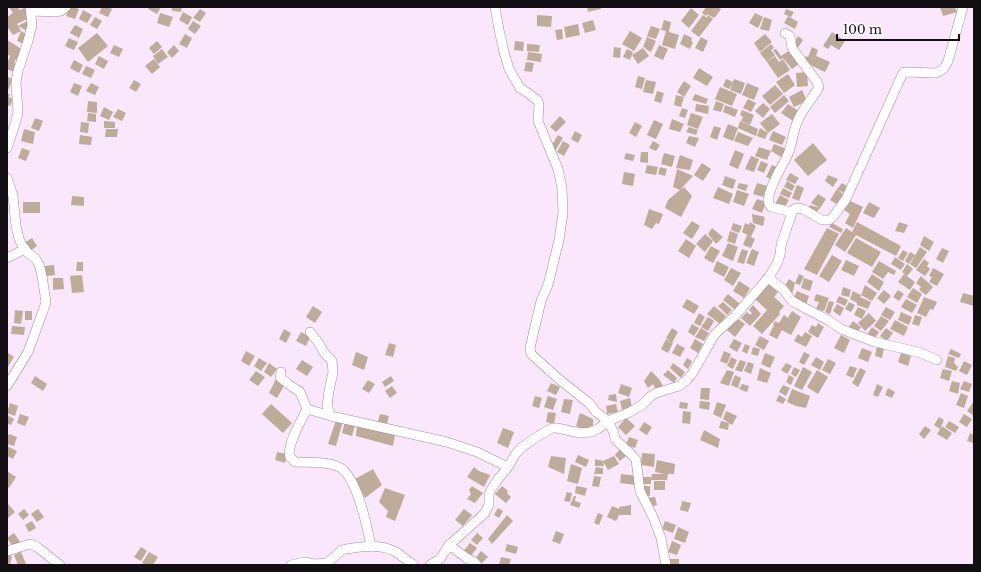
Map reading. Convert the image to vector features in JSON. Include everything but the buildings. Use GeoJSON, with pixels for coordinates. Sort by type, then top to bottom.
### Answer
{"type":"FeatureCollection","features":[{"type":"Feature","properties":{"kind":"street"},"geometry":{"type":"LineString","coordinates":[[7,148],[18,113],[16,82],[18,70],[32,25],[31,9],[57,12],[66,7]]}},
{"type":"Feature","properties":{"kind":"street"},"geometry":{"type":"LineString","coordinates":[[495,7],[498,30],[509,69],[520,88],[538,101],[538,121],[558,169],[562,188],[563,213],[559,240],[548,285],[538,310],[530,351],[531,354],[608,421],[614,433],[615,439],[636,460],[640,491],[653,517],[661,538],[666,565]]}},
{"type":"Feature","properties":{"kind":"street"},"geometry":{"type":"LineString","coordinates":[[430,565],[440,559],[449,545],[484,514],[489,505],[492,488],[521,448],[552,428],[575,432],[591,432],[598,429],[608,421],[630,412],[642,405],[656,393],[679,386],[686,381],[692,374],[715,334],[735,316],[768,278],[777,264],[781,245],[792,212],[797,208],[803,209],[822,220],[829,220],[833,217],[846,199],[904,72],[936,73],[944,69],[948,61],[963,7]]}},
{"type":"Feature","properties":{"kind":"street"},"geometry":{"type":"LineString","coordinates":[[785,33],[790,36],[792,48],[817,82],[819,87],[797,121],[788,154],[771,188],[768,203],[771,207],[792,212]]}},
{"type":"Feature","properties":{"kind":"street"},"geometry":{"type":"LineString","coordinates":[[7,178],[13,196],[19,239],[22,247],[36,258],[39,264],[46,302],[28,352],[7,386]]}},
{"type":"Feature","properties":{"kind":"street"},"geometry":{"type":"LineString","coordinates":[[7,258],[25,249]]}},
{"type":"Feature","properties":{"kind":"street"},"geometry":{"type":"LineString","coordinates":[[768,278],[783,289],[792,301],[828,320],[841,329],[859,337],[918,352],[937,360]]}},
{"type":"Feature","properties":{"kind":"street"},"geometry":{"type":"LineString","coordinates":[[310,332],[318,342],[324,354],[332,361],[333,372],[327,406],[331,416]]}},
{"type":"Feature","properties":{"kind":"street"},"geometry":{"type":"LineString","coordinates":[[281,372],[280,377],[300,392],[307,409],[293,436],[290,458],[295,462],[323,463],[339,466],[348,474],[357,491],[371,546]]}},
{"type":"Feature","properties":{"kind":"street"},"geometry":{"type":"LineString","coordinates":[[307,409],[331,416],[447,442],[477,452],[508,467]]}},
{"type":"Feature","properties":{"kind":"street"},"geometry":{"type":"LineString","coordinates":[[7,551],[30,544],[37,547],[60,565]]}},
{"type":"Feature","properties":{"kind":"street"},"geometry":{"type":"LineString","coordinates":[[449,545],[477,565]]}},
{"type":"Feature","properties":{"kind":"street"},"geometry":{"type":"LineString","coordinates":[[291,565],[304,562],[314,564],[327,563],[346,548],[371,546],[394,551],[414,565]]}}]}
